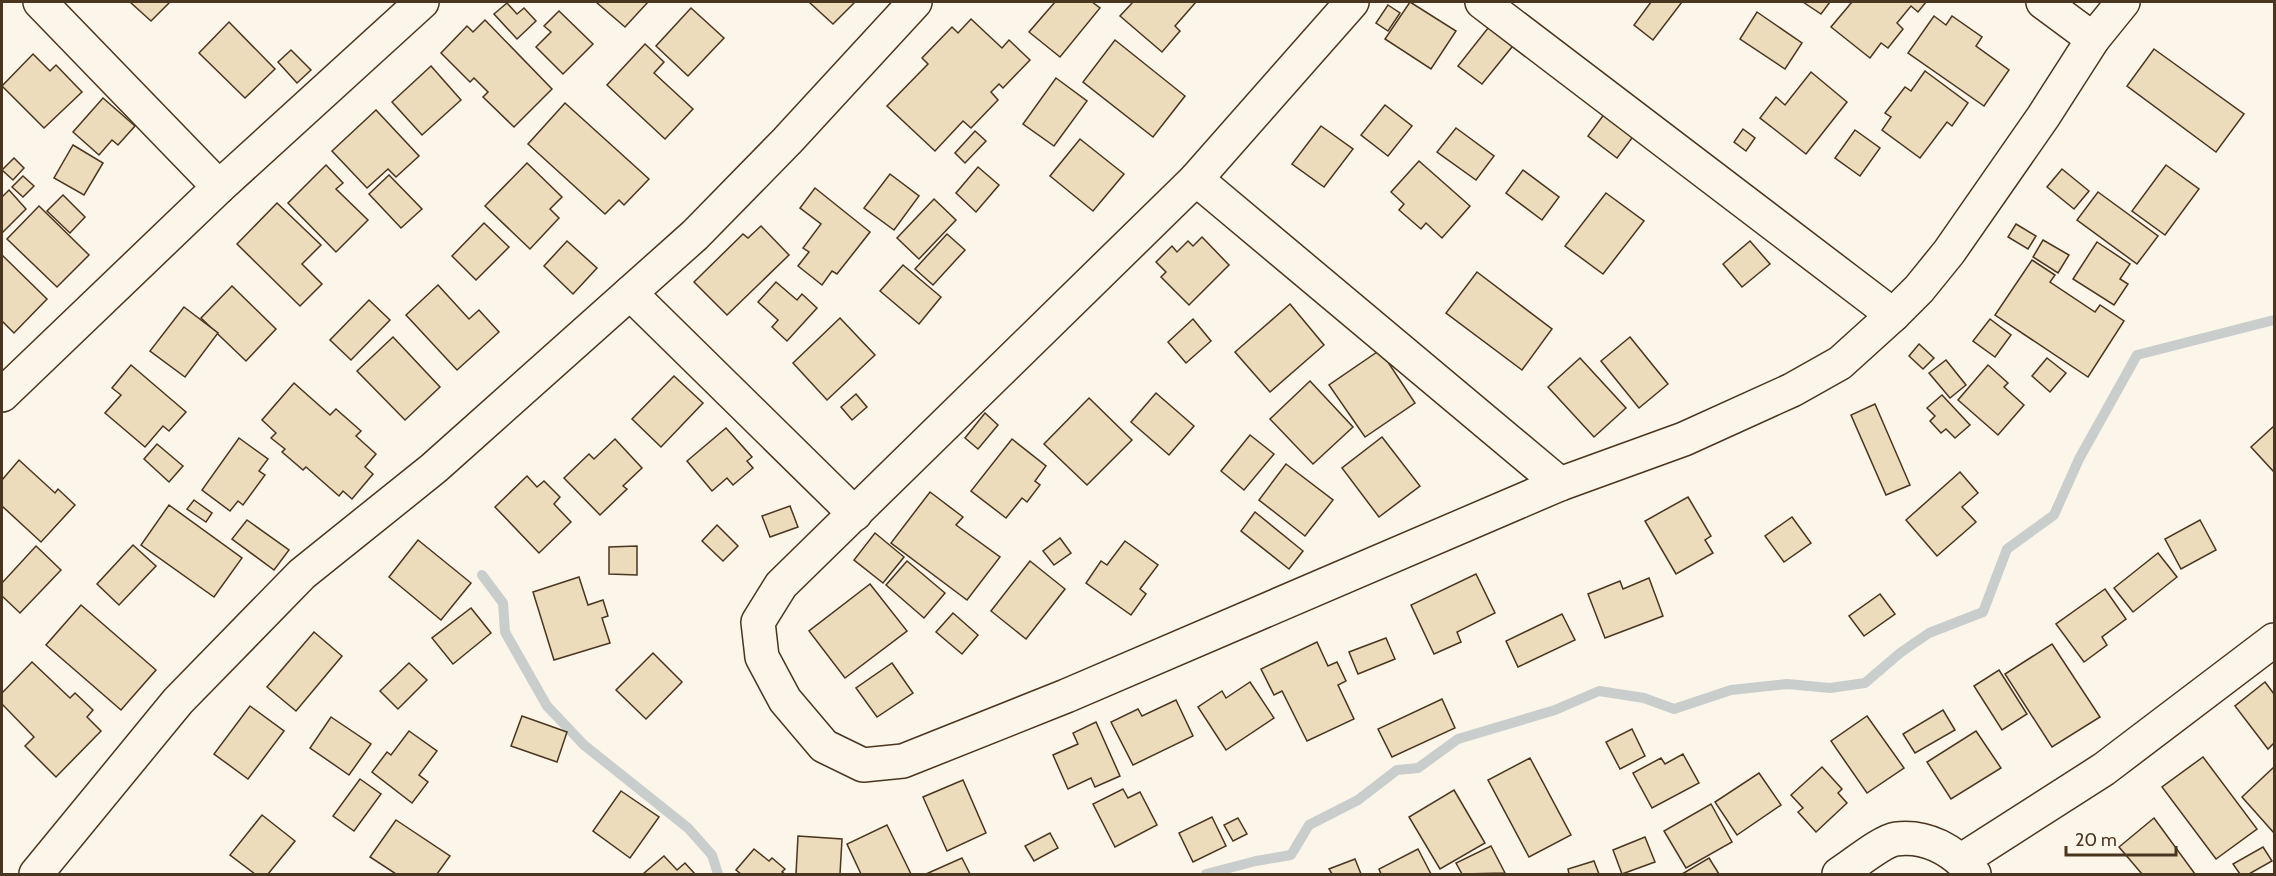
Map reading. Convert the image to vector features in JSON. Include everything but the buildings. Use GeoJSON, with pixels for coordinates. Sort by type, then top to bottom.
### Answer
{"type":"FeatureCollection","features":[{"type":"Feature","properties":{"kind":"street"},"geometry":{"type":"LineString","coordinates":[[40,2],[219,187]]}},
{"type":"Feature","properties":{"kind":"street"},"geometry":{"type":"LineString","coordinates":[[2,395],[219,187],[422,2]]}},
{"type":"Feature","properties":{"kind":"street"},"geometry":{"type":"LineString","coordinates":[[36,874],[178,700],[302,574],[434,468],[695,236],[787,141],[915,2]]}},
{"type":"Feature","properties":{"kind":"street"},"geometry":{"type":"LineString","coordinates":[[1352,2],[1196,179],[781,585],[758,622],[762,657],[784,700],[824,746],[862,765],[903,761],[1044,704],[1560,484],[1684,439],[1792,390],[1840,363],[1919,289],[1948,252],[2043,117],[2093,39],[2122,2]]}},
{"type":"Feature","properties":{"kind":"street"},"geometry":{"type":"LineString","coordinates":[[1482,2],[1893,315]]}},
{"type":"Feature","properties":{"kind":"street"},"geometry":{"type":"LineString","coordinates":[[2043,2],[2093,39]]}},
{"type":"Feature","properties":{"kind":"street"},"geometry":{"type":"LineString","coordinates":[[1196,179],[1560,484]]}},
{"type":"Feature","properties":{"kind":"street"},"geometry":{"type":"LineString","coordinates":[[630,293],[855,514]]}},
{"type":"Feature","properties":{"kind":"street"},"geometry":{"type":"LineString","coordinates":[[1839,874],[1894,839],[1930,841],[1968,867],[2104,769],[2274,640]]}},
{"type":"Feature","properties":{"kind":"waterway"},"geometry":{"type":"LineString","coordinates":[[1206,874],[1291,855],[1309,825],[1358,800],[1397,770],[1418,768],[1458,739],[1555,710],[1599,691],[1644,698],[1674,709],[1731,690],[1787,684],[1830,688],[1865,683],[1900,653],[1929,633],[1983,612],[2007,549],[2054,515],[2079,459],[2137,355],[2274,320]]}},
{"type":"Feature","properties":{"kind":"waterway"},"geometry":{"type":"LineString","coordinates":[[482,575],[503,603],[505,632],[547,706],[584,745],[688,828],[712,855],[718,874]]}}]}
